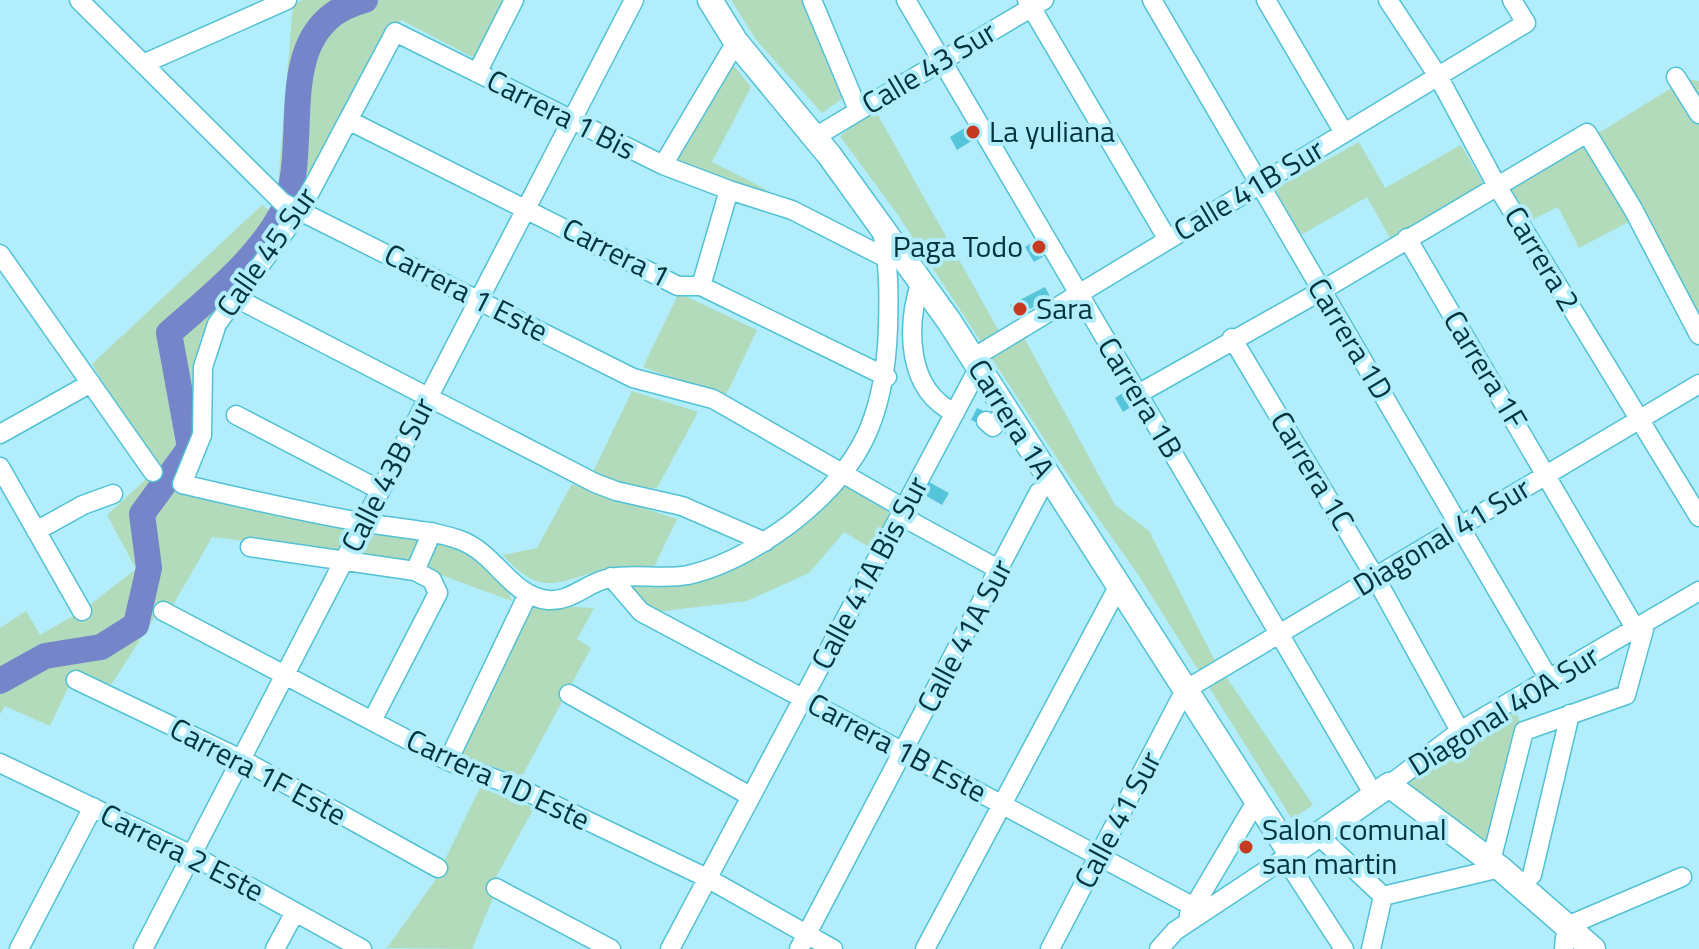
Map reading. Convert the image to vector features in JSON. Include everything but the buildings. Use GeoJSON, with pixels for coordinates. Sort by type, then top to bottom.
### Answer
{"type":"FeatureCollection","features":[{"type":"Feature","properties":{"kind":"main road","name":"Carrera 1A"},"geometry":{"type":"LineString","coordinates":[[710,0],[736,42],[815,137],[881,225],[976,362],[1257,800],[1288,856]]}},
{"type":"Feature","properties":{"kind":"main road","name":"Diagonal 40A Sur"},"geometry":{"type":"LineString","coordinates":[[1288,856],[1382,790]]}},
{"type":"Feature","properties":{"kind":"main road","name":"Carrera 1B"},"geometry":{"type":"LineString","coordinates":[[1382,790],[1495,865],[1565,938],[1593,949]]}},
{"type":"Feature","properties":{"kind":"street","name":"Carrera 1 Este"},"geometry":{"type":"LineString","coordinates":[[79,0],[291,207],[480,298],[633,378],[713,399],[843,473],[1000,570]]}},
{"type":"Feature","properties":{"kind":"street"},"geometry":{"type":"LineString","coordinates":[[143,64],[267,4],[287,0]]}},
{"type":"Feature","properties":{"kind":"street"},"geometry":{"type":"LineString","coordinates":[[477,73],[514,0]]}},
{"type":"Feature","properties":{"kind":"street","name":"Calle 43B Sur"},"geometry":{"type":"LineString","coordinates":[[143,949],[634,0]]}},
{"type":"Feature","properties":{"kind":"street"},"geometry":{"type":"LineString","coordinates":[[812,0],[858,110]]}},
{"type":"Feature","properties":{"kind":"street","name":"Carrera 1B"},"geometry":{"type":"LineString","coordinates":[[906,0],[1281,633],[1382,790]]}},
{"type":"Feature","properties":{"kind":"street","name":"Carrera 1D"},"geometry":{"type":"LineString","coordinates":[[1152,0],[1549,679]]}},
{"type":"Feature","properties":{"kind":"street"},"geometry":{"type":"LineString","coordinates":[[1266,0],[1344,133]]}},
{"type":"Feature","properties":{"kind":"street","name":"Carrera 2"},"geometry":{"type":"LineString","coordinates":[[1388,0],[1438,76],[1497,186],[1699,517]]}},
{"type":"Feature","properties":{"kind":"street","name":"Calle 41B Sur"},"geometry":{"type":"LineString","coordinates":[[976,362],[1079,294],[1526,23],[1512,0]]}},
{"type":"Feature","properties":{"kind":"street"},"geometry":{"type":"LineString","coordinates":[[1034,3],[1168,240]]}},
{"type":"Feature","properties":{"kind":"street","name":"Calle 43 Sur"},"geometry":{"type":"LineString","coordinates":[[815,137],[1034,3]]}},
{"type":"Feature","properties":{"kind":"street","name":"Carrera 1 Bis"},"geometry":{"type":"LineString","coordinates":[[395,32],[663,165],[729,190]]}},
{"type":"Feature","properties":{"kind":"street","name":"Calle 45 Sur"},"geometry":{"type":"LineString","coordinates":[[364,522],[182,484],[202,435],[203,367],[217,324],[348,120],[395,32]]}},
{"type":"Feature","properties":{"kind":"street"},"geometry":{"type":"LineString","coordinates":[[663,165],[736,42]]}},
{"type":"Feature","properties":{"kind":"street"},"geometry":{"type":"LineString","coordinates":[[1676,77],[1699,114]]}},
{"type":"Feature","properties":{"kind":"street","name":"Carrera 1"},"geometry":{"type":"LineString","coordinates":[[348,120],[678,286],[701,286],[887,377]]}},
{"type":"Feature","properties":{"kind":"street"},"geometry":{"type":"LineString","coordinates":[[1138,394],[1232,338],[1321,291],[1587,133],[1633,209],[1699,335]]}},
{"type":"Feature","properties":{"kind":"street"},"geometry":{"type":"LineString","coordinates":[[701,286],[729,190],[792,210],[888,259]]}},
{"type":"Feature","properties":{"kind":"street"},"geometry":{"type":"LineString","coordinates":[[364,522],[432,532],[482,550],[528,594],[549,600],[563,598],[611,577],[657,579],[690,574],[765,542],[811,508],[843,473],[874,421],[887,377],[888,259],[881,225]]}},
{"type":"Feature","properties":{"kind":"street","name":"Carrera 1F"},"geometry":{"type":"LineString","coordinates":[[1407,238],[1547,475],[1641,625]]}},
{"type":"Feature","properties":{"kind":"street"},"geometry":{"type":"LineString","coordinates":[[0,254],[153,472]]}},
{"type":"Feature","properties":{"kind":"street"},"geometry":{"type":"LineString","coordinates":[[921,281],[910,336],[926,391],[975,413]]}},
{"type":"Feature","properties":{"kind":"street"},"geometry":{"type":"LineString","coordinates":[[236,298],[595,483],[682,506],[765,542]]}},
{"type":"Feature","properties":{"kind":"street","name":"Carrera 1C"},"geometry":{"type":"LineString","coordinates":[[1232,338],[1375,577],[1460,731]]}},
{"type":"Feature","properties":{"kind":"street","name":"Calle 41A Bis Sur"},"geometry":{"type":"LineString","coordinates":[[670,949],[903,512],[975,413],[976,362]]}},
{"type":"Feature","properties":{"kind":"street"},"geometry":{"type":"LineString","coordinates":[[0,434],[91,383]]}},
{"type":"Feature","properties":{"kind":"street","name":"Diagonal 41 Sur"},"geometry":{"type":"LineString","coordinates":[[1185,690],[1699,384]]}},
{"type":"Feature","properties":{"kind":"street"},"geometry":{"type":"LineString","coordinates":[[236,415],[380,490]]}},
{"type":"Feature","properties":{"kind":"street"},"geometry":{"type":"LineString","coordinates":[[0,467],[82,611]]}},
{"type":"Feature","properties":{"kind":"street","name":"Calle 41A Sur"},"geometry":{"type":"LineString","coordinates":[[803,942],[1039,492]]}},
{"type":"Feature","properties":{"kind":"street"},"geometry":{"type":"LineString","coordinates":[[36,531],[83,505],[113,494]]}},
{"type":"Feature","properties":{"kind":"street"},"geometry":{"type":"LineString","coordinates":[[415,571],[432,532]]}},
{"type":"Feature","properties":{"kind":"street"},"geometry":{"type":"LineString","coordinates":[[250,547],[415,571],[432,580],[438,593],[372,721]]}},
{"type":"Feature","properties":{"kind":"street","name":"Carrera 1B Este"},"geometry":{"type":"LineString","coordinates":[[611,577],[641,612],[1194,907]]}},
{"type":"Feature","properties":{"kind":"street"},"geometry":{"type":"LineString","coordinates":[[925,949],[1118,587]]}},
{"type":"Feature","properties":{"kind":"street","name":"Diagonal 40A Sur"},"geometry":{"type":"LineString","coordinates":[[1382,790],[1460,731],[1699,591]]}},
{"type":"Feature","properties":{"kind":"street"},"geometry":{"type":"LineString","coordinates":[[448,761],[528,594]]}},
{"type":"Feature","properties":{"kind":"street","name":"Carrera 1D Este"},"geometry":{"type":"LineString","coordinates":[[163,611],[448,761],[519,788],[707,878],[803,942],[833,949]]}},
{"type":"Feature","properties":{"kind":"street"},"geometry":{"type":"LineString","coordinates":[[1383,896],[1495,865],[1524,731],[1626,695],[1641,625]]}},
{"type":"Feature","properties":{"kind":"street","name":"Carrera 1F Este"},"geometry":{"type":"LineString","coordinates":[[76,680],[241,759],[438,868]]}},
{"type":"Feature","properties":{"kind":"street","name":"Calle 41 Sur"},"geometry":{"type":"LineString","coordinates":[[1050,949],[1185,690]]}},
{"type":"Feature","properties":{"kind":"street"},"geometry":{"type":"LineString","coordinates":[[569,694],[750,796]]}},
{"type":"Feature","properties":{"kind":"street"},"geometry":{"type":"LineString","coordinates":[[1532,875],[1570,714]]}},
{"type":"Feature","properties":{"kind":"street","name":"Carrera 2 Este"},"geometry":{"type":"LineString","coordinates":[[0,763],[192,855],[362,949]]}},
{"type":"Feature","properties":{"kind":"street"},"geometry":{"type":"LineString","coordinates":[[1184,924],[1257,800]]}},
{"type":"Feature","properties":{"kind":"street"},"geometry":{"type":"LineString","coordinates":[[19,949],[93,807]]}},
{"type":"Feature","properties":{"kind":"street"},"geometry":{"type":"LineString","coordinates":[[1318,835],[1383,896]]}},
{"type":"Feature","properties":{"kind":"street"},"geometry":{"type":"LineString","coordinates":[[1288,856],[1344,949]]}},
{"type":"Feature","properties":{"kind":"street","name":"Diagonal 40A Sur"},"geometry":{"type":"LineString","coordinates":[[1159,949],[1166,937],[1184,924],[1288,856]]}},
{"type":"Feature","properties":{"kind":"street"},"geometry":{"type":"LineString","coordinates":[[1565,938],[1682,877]]}},
{"type":"Feature","properties":{"kind":"street"},"geometry":{"type":"LineString","coordinates":[[496,888],[611,949]]}},
{"type":"Feature","properties":{"kind":"street"},"geometry":{"type":"LineString","coordinates":[[1371,949],[1383,896]]}},
{"type":"Feature","properties":{"kind":"street"},"geometry":{"type":"LineString","coordinates":[[275,949],[295,912]]}},
{"type":"Feature","properties":{"kind":"green space"},"geometry":{"type":"Polygon","coordinates":[[[303,0],[507,0],[476,59],[401,20],[298,205],[278,185],[293,4],[303,0]]]}},
{"type":"Feature","properties":{"kind":"green space"},"geometry":{"type":"Polygon","coordinates":[[[731,0],[803,0],[847,95],[822,113],[757,41],[731,0]]]}},
{"type":"Feature","properties":{"kind":"green space"},"geometry":{"type":"Polygon","coordinates":[[[730,61],[751,87],[712,162],[767,190],[763,196],[674,161],[730,61]]]}},
{"type":"Feature","properties":{"kind":"green space"},"geometry":{"type":"Polygon","coordinates":[[[1686,79],[1699,81],[1699,316],[1640,216],[1579,248],[1558,207],[1527,222],[1511,187],[1686,79]]]}},
{"type":"Feature","properties":{"kind":"green space"},"geometry":{"type":"Polygon","coordinates":[[[874,108],[1005,342],[1022,334],[1115,505],[1149,531],[1214,659],[1313,805],[1292,819],[1139,576],[1072,481],[898,215],[840,136],[874,108]]]}},
{"type":"Feature","properties":{"kind":"green space"},"geometry":{"type":"Polygon","coordinates":[[[1359,142],[1385,188],[1461,145],[1484,185],[1390,238],[1367,197],[1301,235],[1275,189],[1359,142]]]}},
{"type":"Feature","properties":{"kind":"green space"},"geometry":{"type":"Polygon","coordinates":[[[262,205],[287,224],[236,287],[200,339],[196,447],[174,490],[353,524],[338,552],[212,537],[172,607],[158,612],[109,688],[74,675],[50,726],[5,706],[0,714],[0,628],[26,611],[40,635],[82,611],[136,569],[107,515],[156,470],[92,364],[262,205]]]}},
{"type":"Feature","properties":{"kind":"green space"},"geometry":{"type":"Polygon","coordinates":[[[679,293],[757,330],[725,397],[643,367],[679,293]]]}},
{"type":"Feature","properties":{"kind":"green space"},"geometry":{"type":"Polygon","coordinates":[[[632,391],[698,412],[657,488],[622,486],[592,474],[632,391]]]}},
{"type":"Feature","properties":{"kind":"green space"},"geometry":{"type":"Polygon","coordinates":[[[847,481],[896,510],[874,550],[844,532],[809,573],[747,601],[648,613],[626,586],[662,584],[714,574],[847,481]]]}},
{"type":"Feature","properties":{"kind":"green space"},"geometry":{"type":"Polygon","coordinates":[[[572,484],[677,519],[654,567],[616,567],[553,583],[530,578],[503,555],[537,548],[572,484]]]}},
{"type":"Feature","properties":{"kind":"green space"},"geometry":{"type":"Polygon","coordinates":[[[373,527],[422,535],[410,564],[362,556],[373,527]]]}},
{"type":"Feature","properties":{"kind":"green space"},"geometry":{"type":"Polygon","coordinates":[[[439,537],[462,546],[483,561],[501,580],[512,601],[430,571],[426,565],[439,537]]]}},
{"type":"Feature","properties":{"kind":"green space"},"geometry":{"type":"Polygon","coordinates":[[[526,606],[594,608],[577,639],[591,648],[522,776],[456,755],[526,606]]]}},
{"type":"Feature","properties":{"kind":"green space"},"geometry":{"type":"Polygon","coordinates":[[[1514,708],[1524,731],[1492,848],[1405,782],[1514,708]]]}},
{"type":"Feature","properties":{"kind":"green space"},"geometry":{"type":"Polygon","coordinates":[[[480,788],[534,808],[496,877],[499,883],[472,949],[387,948],[434,882],[480,788]]]}},
{"type":"Feature","properties":{"kind":"waterway"},"geometry":{"type":"LineString","coordinates":[[0,681],[45,656],[101,647],[136,625],[149,568],[142,514],[190,448],[169,333],[216,292],[272,230],[291,187],[303,62],[314,35],[334,14],[365,0]]}},
{"type":"Feature","properties":{"kind":"place","name":"La yuliana"},"geometry":{"type":"Point","coordinates":[973,132]}},
{"type":"Feature","properties":{"kind":"place","name":"Paga Todo"},"geometry":{"type":"Point","coordinates":[1039,247]}},
{"type":"Feature","properties":{"kind":"place","name":"Sara"},"geometry":{"type":"Point","coordinates":[1020,309]}},
{"type":"Feature","properties":{"kind":"place","name":"Salon comunal san martin"},"geometry":{"type":"Point","coordinates":[1246,847]}}]}
